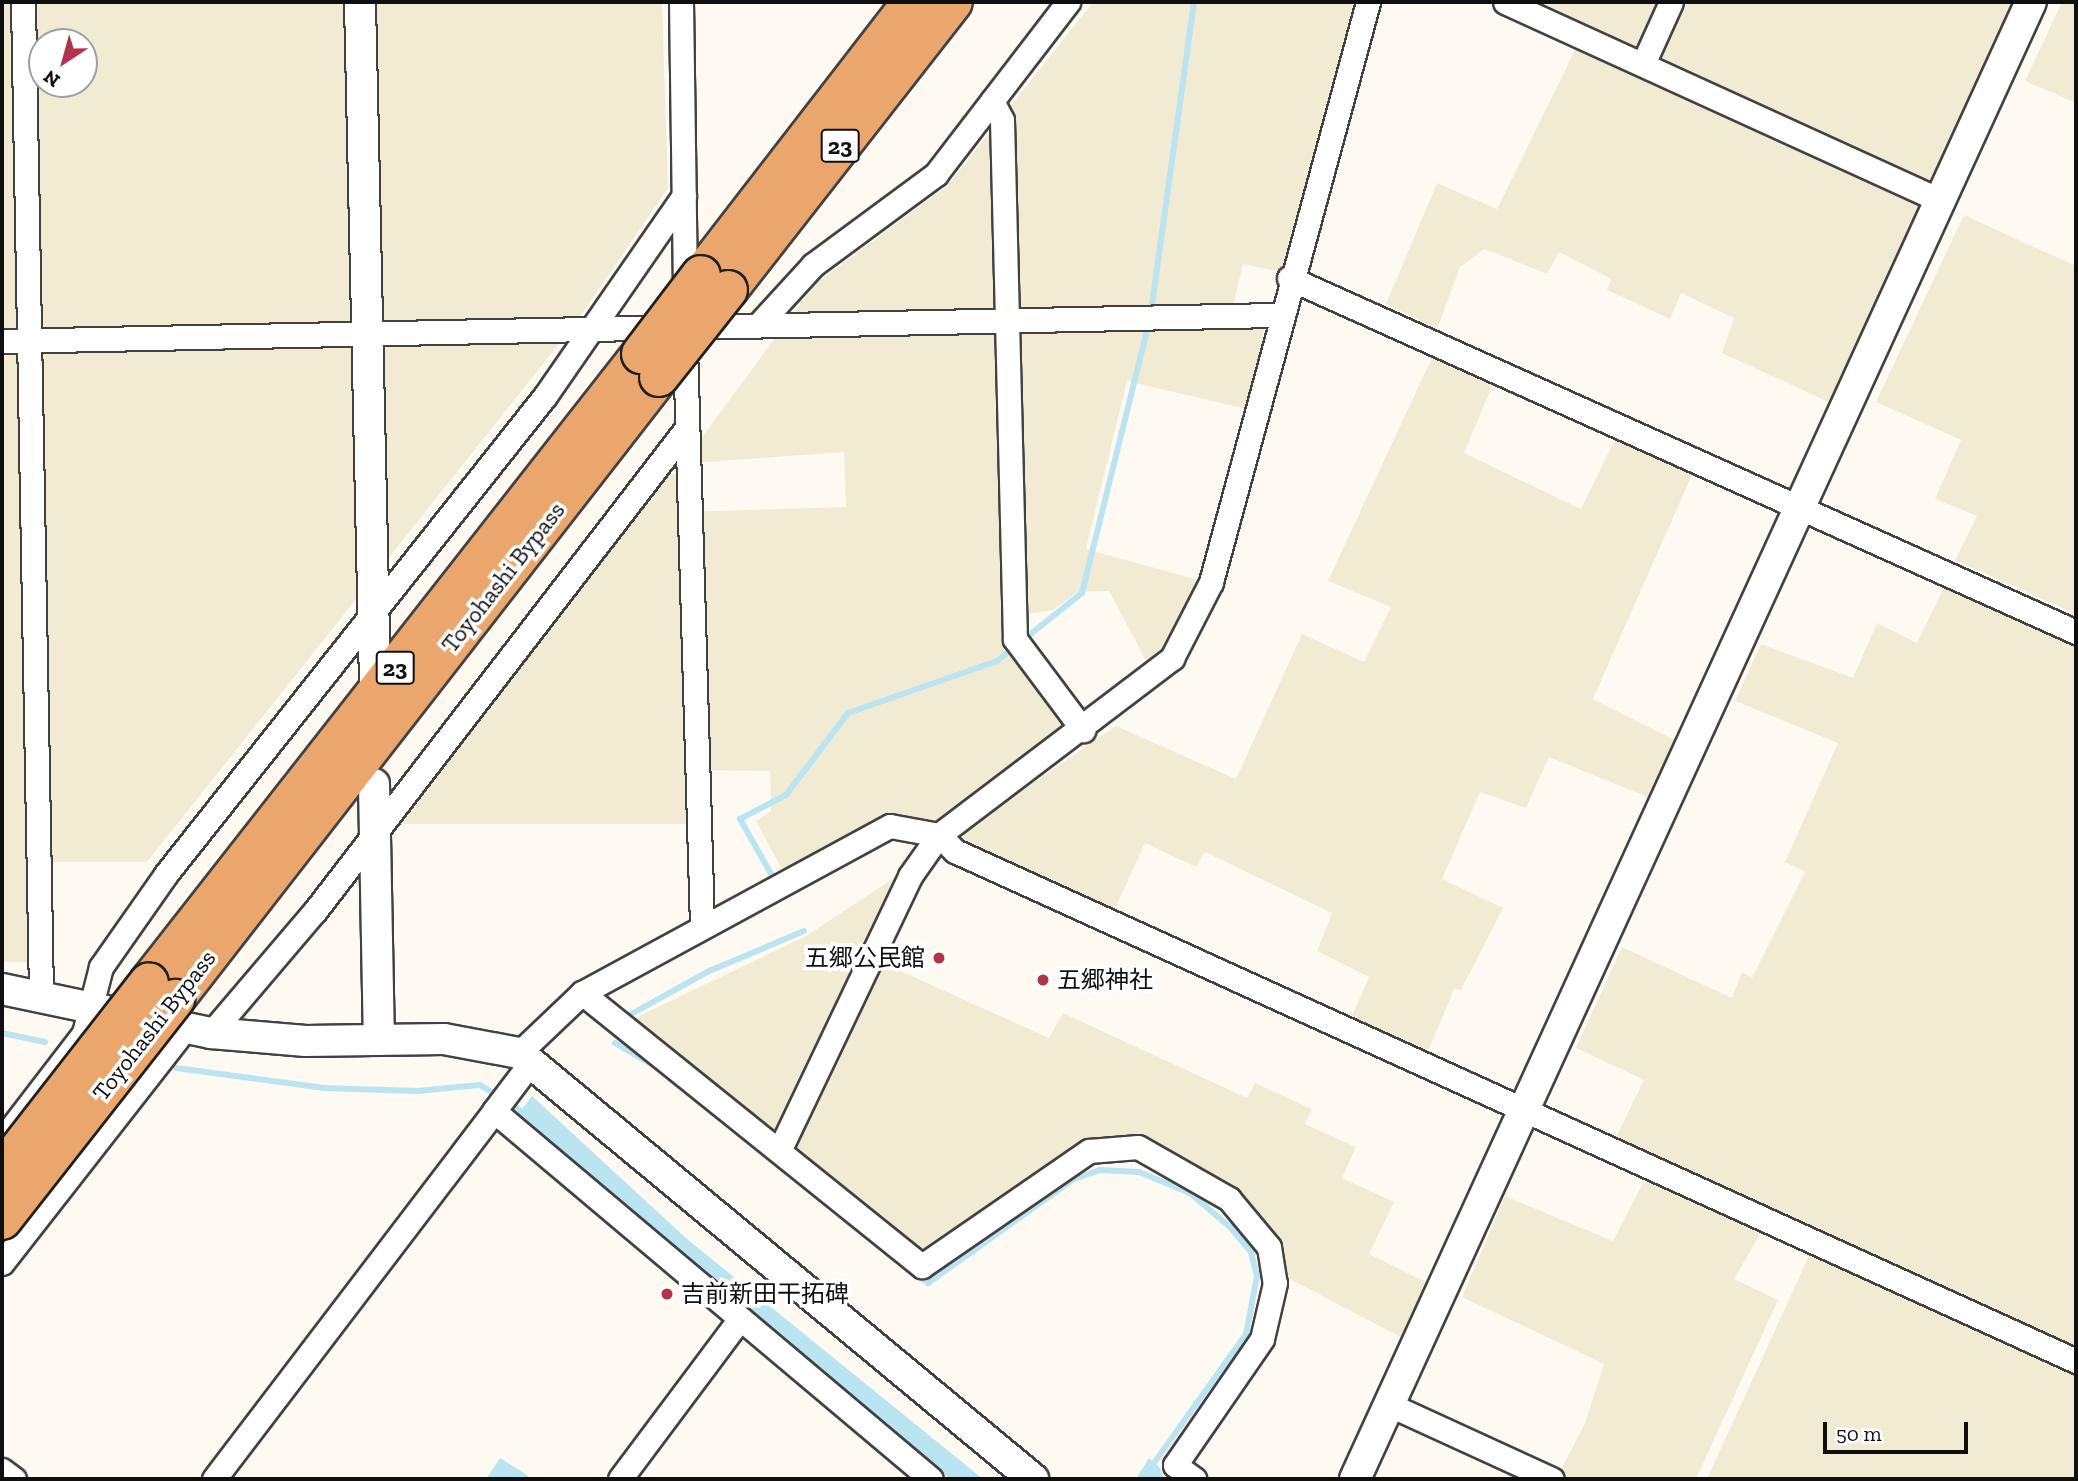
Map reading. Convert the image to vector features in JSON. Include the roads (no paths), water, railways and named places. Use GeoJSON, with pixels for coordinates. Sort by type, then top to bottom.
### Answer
{"type":"FeatureCollection","features":[{"type":"Feature","properties":{"kind":"highway","name":"Toyohashi Bypass"},"geometry":{"type":"LineString","coordinates":[[2,1220],[180,1011],[714,282],[912,2]]}},
{"type":"Feature","properties":{"kind":"highway","name":"Toyohashi Bypass"},"geometry":{"type":"LineString","coordinates":[[714,282],[953,2]]}},
{"type":"Feature","properties":{"kind":"highway","name":"Toyohashi Bypass"},"geometry":{"type":"LineString","coordinates":[[2,1171],[180,1011]]}},
{"type":"Feature","properties":{"kind":"street"},"geometry":{"type":"LineString","coordinates":[[23,2],[41,997]]}},
{"type":"Feature","properties":{"kind":"street"},"geometry":{"type":"LineString","coordinates":[[360,2],[375,683]]}},
{"type":"Feature","properties":{"kind":"street"},"geometry":{"type":"LineString","coordinates":[[681,2],[686,429],[702,927]]}},
{"type":"Feature","properties":{"kind":"street"},"geometry":{"type":"LineString","coordinates":[[759,324],[813,265],[936,174],[1068,2]]}},
{"type":"Feature","properties":{"kind":"street"},"geometry":{"type":"LineString","coordinates":[[780,1149],[910,876],[939,835],[1083,730],[1172,658],[1201,606],[1289,278],[1368,2]]}},
{"type":"Feature","properties":{"kind":"street"},"geometry":{"type":"LineString","coordinates":[[1505,2],[1940,200]]}},
{"type":"Feature","properties":{"kind":"street"},"geometry":{"type":"LineString","coordinates":[[1643,64],[1671,2]]}},
{"type":"Feature","properties":{"kind":"street"},"geometry":{"type":"LineString","coordinates":[[1355,1479],[1528,1113],[2031,2]]}},
{"type":"Feature","properties":{"kind":"street"},"geometry":{"type":"LineString","coordinates":[[992,101],[1002,120],[1005,324],[1019,645],[1083,730]]}},
{"type":"Feature","properties":{"kind":"street"},"geometry":{"type":"LineString","coordinates":[[2,1140],[84,1033],[93,1009],[102,967],[166,874],[566,368],[587,330],[684,195]]}},
{"type":"Feature","properties":{"kind":"street"},"geometry":{"type":"LineString","coordinates":[[1289,278],[2076,632]]}},
{"type":"Feature","properties":{"kind":"street"},"geometry":{"type":"LineString","coordinates":[[2,341],[368,332],[587,330],[759,324],[1005,324],[1280,315]]}},
{"type":"Feature","properties":{"kind":"street"},"geometry":{"type":"LineString","coordinates":[[2,1263],[180,1011],[375,831],[686,429]]}},
{"type":"Feature","properties":{"kind":"street"},"geometry":{"type":"LineString","coordinates":[[374,784],[379,1040]]}},
{"type":"Feature","properties":{"kind":"street"},"geometry":{"type":"LineString","coordinates":[[214,1479],[501,1102],[526,1057],[582,993],[890,826],[939,835],[955,851],[2076,1361]]}},
{"type":"Feature","properties":{"kind":"street"},"geometry":{"type":"LineString","coordinates":[[2,989],[93,1009],[180,1011],[379,1040],[469,1041],[526,1057],[1033,1479]]}},
{"type":"Feature","properties":{"kind":"street"},"geometry":{"type":"LineString","coordinates":[[582,993],[780,1149],[922,1266],[1089,1151],[1138,1147],[1229,1199],[1269,1247],[1274,1293],[1262,1339],[1175,1465],[1194,1479]]}},
{"type":"Feature","properties":{"kind":"street"},"geometry":{"type":"LineString","coordinates":[[501,1102],[739,1320],[931,1479]]}},
{"type":"Feature","properties":{"kind":"street"},"geometry":{"type":"LineString","coordinates":[[620,1479],[739,1320]]}},
{"type":"Feature","properties":{"kind":"street"},"geometry":{"type":"LineString","coordinates":[[1390,1405],[1552,1479]]}},
{"type":"Feature","properties":{"kind":"street"},"geometry":{"type":"LineString","coordinates":[[2,1470],[14,1479]]}},
{"type":"Feature","properties":{"kind":"water"},"geometry":{"type":"Polygon","coordinates":[[[532,1096],[687,1239],[983,1479],[950,1479],[516,1117],[532,1096]]]}},
{"type":"Feature","properties":{"kind":"water"},"geometry":{"type":"Polygon","coordinates":[[[500,1458],[524,1473],[531,1479],[486,1479],[500,1458]]]}},
{"type":"Feature","properties":{"kind":"water"},"geometry":{"type":"Polygon","coordinates":[[[1149,1458],[1160,1468],[1164,1479],[1136,1479],[1149,1458]]]}},
{"type":"Feature","properties":{"kind":"waterway"},"geometry":{"type":"LineString","coordinates":[[1151,312],[1194,2]]}},
{"type":"Feature","properties":{"kind":"waterway"},"geometry":{"type":"LineString","coordinates":[[774,879],[740,819],[786,795],[848,713],[997,661],[1082,593],[1149,323]]}},
{"type":"Feature","properties":{"kind":"waterway"},"geometry":{"type":"LineString","coordinates":[[626,1017],[709,971],[804,931]]}},
{"type":"Feature","properties":{"kind":"waterway"},"geometry":{"type":"LineString","coordinates":[[2,1033],[45,1042]]}},
{"type":"Feature","properties":{"kind":"waterway"},"geometry":{"type":"LineString","coordinates":[[615,1043],[665,1072]]}},
{"type":"Feature","properties":{"kind":"waterway"},"geometry":{"type":"LineString","coordinates":[[176,1068],[323,1088],[417,1091],[480,1085],[498,1096]]}},
{"type":"Feature","properties":{"kind":"waterway"},"geometry":{"type":"LineString","coordinates":[[507,1102],[521,1111]]}},
{"type":"Feature","properties":{"kind":"waterway"},"geometry":{"type":"LineString","coordinates":[[913,1272],[928,1283],[1074,1179],[1100,1170],[1139,1172],[1190,1193],[1230,1227],[1251,1252],[1257,1276],[1246,1334],[1154,1463],[1152,1479]]}},
{"type":"Feature","properties":{"kind":"place","name":"五郷公民館"},"geometry":{"type":"Point","coordinates":[939,958]}},
{"type":"Feature","properties":{"kind":"place","name":"五郷神社"},"geometry":{"type":"Point","coordinates":[1043,980]}},
{"type":"Feature","properties":{"kind":"place","name":"吉前新田干拓碑"},"geometry":{"type":"Point","coordinates":[667,1294]}}]}
